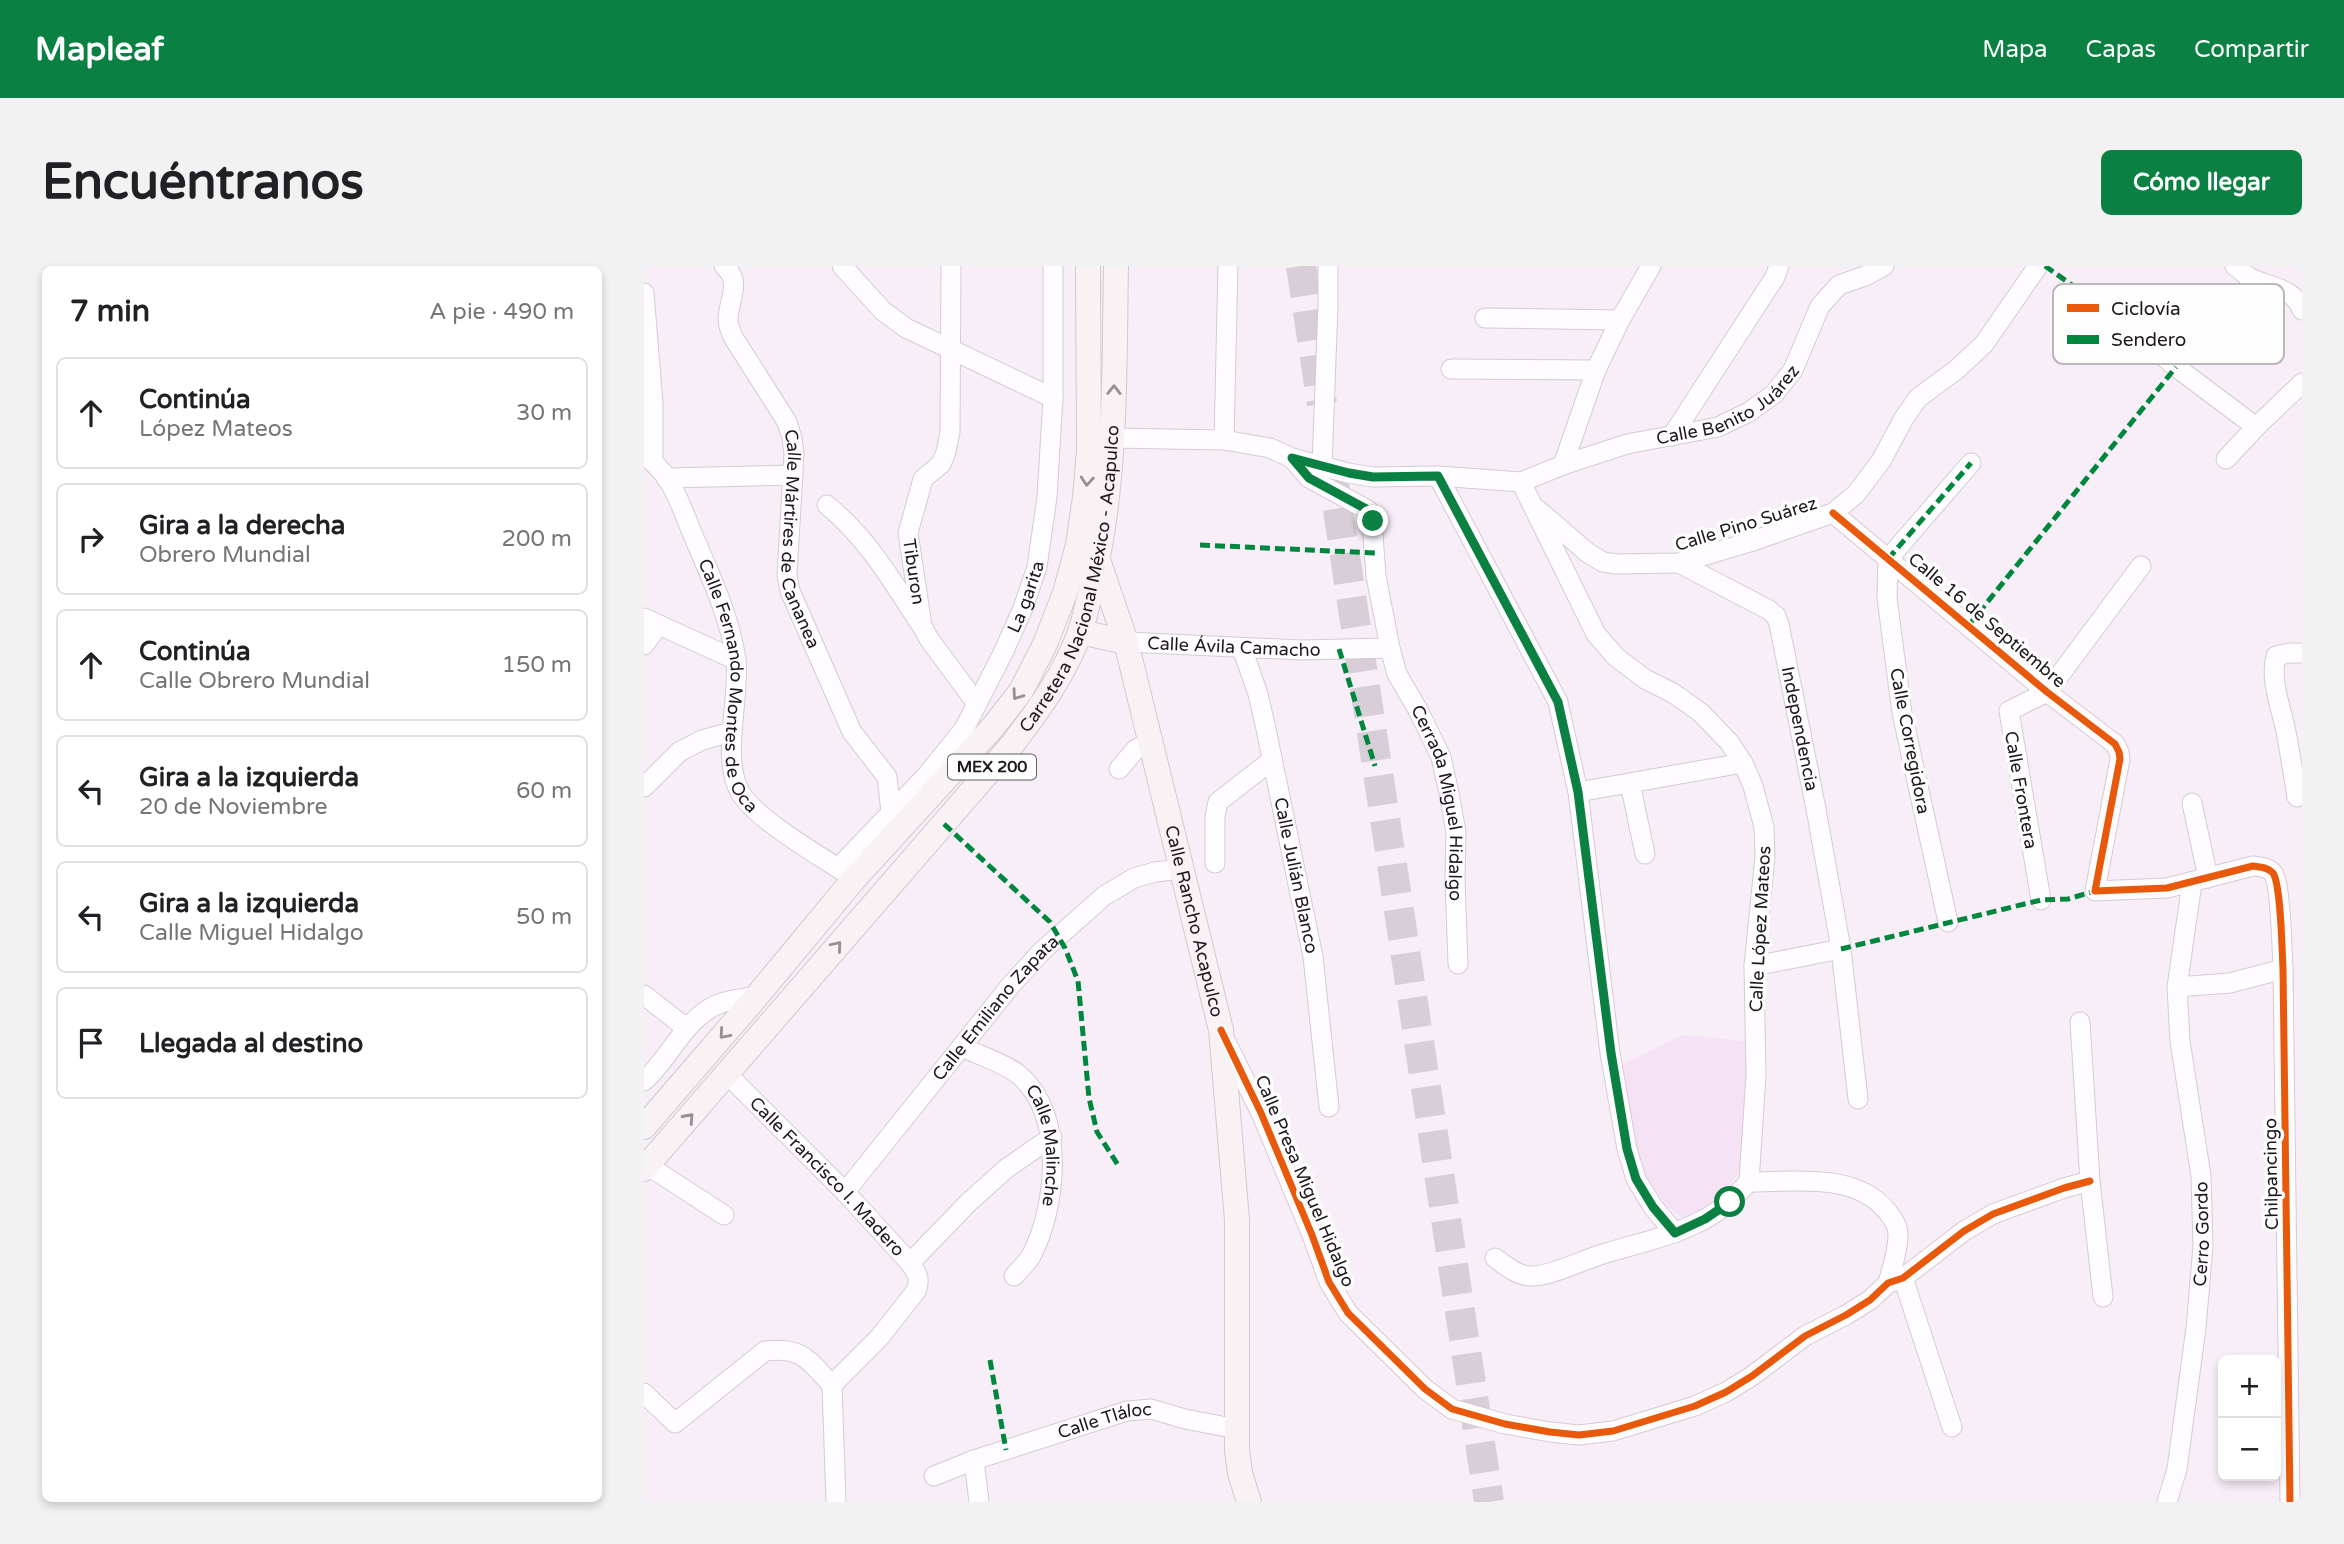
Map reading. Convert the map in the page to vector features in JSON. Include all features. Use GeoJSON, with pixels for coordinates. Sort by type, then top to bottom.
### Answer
{"type":"FeatureCollection","features":[{"type":"Feature","properties":{"kind":"main road","name":"Carretera Nacional México - Acapulco"},"geometry":{"type":"LineString","coordinates":[[644,1126],[757,996],[846,874],[993,727],[1021,691],[1045,644],[1065,593],[1078,545],[1089,450],[1088,266]]}},
{"type":"Feature","properties":{"kind":"main road","name":"Carretera Nacional México - Acapulco"},"geometry":{"type":"LineString","coordinates":[[646,1167],[1011,746],[1041,707],[1080,632],[1098,560],[1108,496],[1113,438],[1116,266]]}},
{"type":"Feature","properties":{"kind":"main road","name":"Calle Rancho Acapulco"},"geometry":{"type":"LineString","coordinates":[[1098,560],[1126,642],[1221,1030],[1237,1220],[1237,1429],[1240,1473],[1249,1502]]}},
{"type":"Feature","properties":{"kind":"main road","name":"Calle Ávila Camacho"},"geometry":{"type":"LineString","coordinates":[[1080,632],[1126,642]]}},
{"type":"Feature","properties":{"kind":"street","name":"Calle Mártires de Cananea"},"geometry":{"type":"LineString","coordinates":[[723,266],[733,276],[735,286],[727,323],[733,337],[787,422],[792,438],[793,475],[787,575],[790,592],[852,732],[887,777],[891,812]]}},
{"type":"Feature","properties":{"kind":"street"},"geometry":{"type":"LineString","coordinates":[[842,266],[883,311],[906,328],[1053,398]]}},
{"type":"Feature","properties":{"kind":"street","name":"Tiburon"},"geometry":{"type":"LineString","coordinates":[[951,266],[950,432],[941,464],[923,478],[908,533],[922,626],[977,704]]}},
{"type":"Feature","properties":{"kind":"street","name":"La garita"},"geometry":{"type":"LineString","coordinates":[[846,874],[891,812],[927,775],[964,729],[1004,651],[1037,567],[1047,497],[1053,398],[1053,266]]}},
{"type":"Feature","properties":{"kind":"street"},"geometry":{"type":"LineString","coordinates":[[1224,440],[1228,266]]}},
{"type":"Feature","properties":{"kind":"street"},"geometry":{"type":"LineString","coordinates":[[1322,466],[1328,266]]}},
{"type":"Feature","properties":{"kind":"street"},"geometry":{"type":"LineString","coordinates":[[1563,465],[1596,370],[1620,320],[1651,266]]}},
{"type":"Feature","properties":{"kind":"street"},"geometry":{"type":"LineString","coordinates":[[1672,436],[1775,277],[1779,266]]}},
{"type":"Feature","properties":{"kind":"street","name":"Calle Benito Juárez"},"geometry":{"type":"LineString","coordinates":[[1521,482],[1627,444],[1718,427],[1749,412],[1774,394],[1793,370],[1820,306],[1839,285],[1881,270],[1884,266]]}},
{"type":"Feature","properties":{"kind":"street","name":"Calle Pino Suárez"},"geometry":{"type":"LineString","coordinates":[[1532,505],[1587,553],[1603,562],[1616,564],[1679,563],[1833,513],[1856,494],[1873,472],[1918,398],[1956,370],[1984,344],[2038,266]]}},
{"type":"Feature","properties":{"kind":"street"},"geometry":{"type":"LineString","coordinates":[[2235,266],[2250,278],[2265,284]]}},
{"type":"Feature","properties":{"kind":"street"},"geometry":{"type":"LineString","coordinates":[[2284,291],[2291,294],[2302,310]]}},
{"type":"Feature","properties":{"kind":"street"},"geometry":{"type":"LineString","coordinates":[[644,293],[653,403],[648,458]]}},
{"type":"Feature","properties":{"kind":"street"},"geometry":{"type":"LineString","coordinates":[[1485,318],[1620,320]]}},
{"type":"Feature","properties":{"kind":"street"},"geometry":{"type":"LineString","coordinates":[[2173,364],[2256,427]]}},
{"type":"Feature","properties":{"kind":"street"},"geometry":{"type":"LineString","coordinates":[[1451,369],[1596,370]]}},
{"type":"Feature","properties":{"kind":"street"},"geometry":{"type":"LineString","coordinates":[[2225,460],[2302,383]]}},
{"type":"Feature","properties":{"kind":"street"},"geometry":{"type":"LineString","coordinates":[[1113,438],[1224,440],[1270,448],[1292,458],[1373,477],[1438,476],[1521,482]]}},
{"type":"Feature","properties":{"kind":"street","name":"Calle Fernando Montes de Oca"},"geometry":{"type":"LineString","coordinates":[[648,458],[666,478],[713,582],[726,620],[736,660],[732,732],[733,766],[739,791],[755,811],[846,874]]}},
{"type":"Feature","properties":{"kind":"street","name":"Cerrada Miguel Hidalgo"},"geometry":{"type":"LineString","coordinates":[[1292,458],[1309,478],[1368,510],[1373,521],[1377,576],[1397,674],[1441,757],[1449,793],[1456,832],[1458,964]]}},
{"type":"Feature","properties":{"kind":"street"},"geometry":{"type":"LineString","coordinates":[[1888,559],[1970,463]]}},
{"type":"Feature","properties":{"kind":"street"},"geometry":{"type":"LineString","coordinates":[[666,478],[793,475]]}},
{"type":"Feature","properties":{"kind":"street"},"geometry":{"type":"LineString","coordinates":[[1438,476],[1558,702],[1578,792],[1611,1053],[1627,1149],[1636,1179],[1653,1207],[1675,1233]]}},
{"type":"Feature","properties":{"kind":"street","name":"Calle López Mateos"},"geometry":{"type":"LineString","coordinates":[[1521,482],[1596,634],[1616,657],[1645,679],[1673,693],[1700,712],[1729,742],[1753,786],[1764,827],[1765,857],[1754,966],[1756,1075],[1749,1182]]}},
{"type":"Feature","properties":{"kind":"street"},"geometry":{"type":"LineString","coordinates":[[827,505],[850,524],[870,549],[922,626]]}},
{"type":"Feature","properties":{"kind":"street","name":"Calle 16 de Septiembre"},"geometry":{"type":"LineString","coordinates":[[1833,513],[2047,692],[2115,744],[2120,759],[2095,891],[2167,888],[2200,881]]}},
{"type":"Feature","properties":{"kind":"street","name":"Calle Corregidora"},"geometry":{"type":"LineString","coordinates":[[1888,559],[1887,598],[1902,713],[1948,922]]}},
{"type":"Feature","properties":{"kind":"street","name":"Independencia"},"geometry":{"type":"LineString","coordinates":[[1679,563],[1776,616],[1816,809],[1841,949]]}},
{"type":"Feature","properties":{"kind":"street","name":"Calle Frontera"},"geometry":{"type":"LineString","coordinates":[[2041,900],[2008,711],[2047,692],[2141,566]]}},
{"type":"Feature","properties":{"kind":"street"},"geometry":{"type":"LineString","coordinates":[[644,645],[651,621],[736,660]]}},
{"type":"Feature","properties":{"kind":"street","name":"Calle Ávila Camacho"},"geometry":{"type":"LineString","coordinates":[[1126,642],[1301,650],[1390,648]]}},
{"type":"Feature","properties":{"kind":"street","name":"Calle Julián Blanco"},"geometry":{"type":"LineString","coordinates":[[1242,648],[1258,694],[1313,957],[1329,1107]]}},
{"type":"Feature","properties":{"kind":"street"},"geometry":{"type":"LineString","coordinates":[[2297,797],[2277,696],[2274,665],[2276,656],[2302,653]]}},
{"type":"Feature","properties":{"kind":"street"},"geometry":{"type":"LineString","coordinates":[[644,787],[680,752],[702,740],[732,732]]}},
{"type":"Feature","properties":{"kind":"street"},"geometry":{"type":"LineString","coordinates":[[1118,769],[1136,749],[1149,742]]}},
{"type":"Feature","properties":{"kind":"street"},"geometry":{"type":"LineString","coordinates":[[1215,863],[1214,817],[1218,802],[1272,760]]}},
{"type":"Feature","properties":{"kind":"street"},"geometry":{"type":"LineString","coordinates":[[1578,792],[1743,764]]}},
{"type":"Feature","properties":{"kind":"street"},"geometry":{"type":"LineString","coordinates":[[1630,783],[1645,854]]}},
{"type":"Feature","properties":{"kind":"street"},"geometry":{"type":"LineString","coordinates":[[2192,803],[2200,881]]}},
{"type":"Feature","properties":{"kind":"street","name":"Chilpancingo"},"geometry":{"type":"LineString","coordinates":[[2200,881],[2253,866],[2265,867],[2273,874],[2277,888],[2283,969],[2294,1495]]}},
{"type":"Feature","properties":{"kind":"street","name":"Calle Emiliano Zapata"},"geometry":{"type":"LineString","coordinates":[[845,1192],[1011,985],[1042,951],[1104,896],[1134,877],[1180,869]]}},
{"type":"Feature","properties":{"kind":"street","name":"Cerro Gordo"},"geometry":{"type":"LineString","coordinates":[[2167,1502],[2177,1469],[2196,1328],[2203,1246],[2201,1176],[2180,1041],[2177,987],[2200,881]]}},
{"type":"Feature","properties":{"kind":"street"},"geometry":{"type":"LineString","coordinates":[[1754,966],[1841,949],[1858,1098]]}},
{"type":"Feature","properties":{"kind":"street"},"geometry":{"type":"LineString","coordinates":[[2177,987],[2230,983],[2283,969]]}},
{"type":"Feature","properties":{"kind":"street"},"geometry":{"type":"LineString","coordinates":[[644,995],[686,1028]]}},
{"type":"Feature","properties":{"kind":"street"},"geometry":{"type":"LineString","coordinates":[[644,1081],[686,1028],[716,1004],[757,996]]}},
{"type":"Feature","properties":{"kind":"street"},"geometry":{"type":"LineString","coordinates":[[2080,1022],[2090,1181],[2103,1297]]}},
{"type":"Feature","properties":{"kind":"street","name":"Calle Presa Miguel Hidalgo"},"geometry":{"type":"LineString","coordinates":[[1221,1030],[1261,1114],[1329,1282],[1348,1313],[1425,1389],[1452,1409],[1505,1424],[1550,1432],[1579,1434],[1613,1431],[1695,1406],[1726,1392],[1805,1336],[1870,1300],[1964,1231],[1993,1214],[2090,1181]]}},
{"type":"Feature","properties":{"kind":"street","name":"Calle Malinche"},"geometry":{"type":"LineString","coordinates":[[962,1047],[1019,1074],[1036,1094],[1052,1137],[1051,1173],[1045,1218],[1030,1257],[1014,1276]]}},
{"type":"Feature","properties":{"kind":"street","name":"Calle Francisco I. Madero"},"geometry":{"type":"LineString","coordinates":[[728,1075],[845,1192],[916,1272],[919,1282],[916,1291],[879,1338],[832,1385]]}},
{"type":"Feature","properties":{"kind":"street"},"geometry":{"type":"LineString","coordinates":[[910,1263],[969,1202],[1007,1168],[1052,1137]]}},
{"type":"Feature","properties":{"kind":"street"},"geometry":{"type":"LineString","coordinates":[[646,1167],[724,1215]]}},
{"type":"Feature","properties":{"kind":"street"},"geometry":{"type":"LineString","coordinates":[[1495,1258],[1513,1271],[1527,1276],[1542,1275],[1675,1233],[1705,1219],[1730,1202],[1749,1182],[1826,1182],[1861,1192],[1881,1204],[1895,1220],[1898,1234],[1896,1281],[1952,1427]]}},
{"type":"Feature","properties":{"kind":"street"},"geometry":{"type":"LineString","coordinates":[[644,1393],[675,1423],[720,1390],[765,1351],[783,1349],[800,1353],[832,1385],[836,1502]]}},
{"type":"Feature","properties":{"kind":"street","name":"Calle Tláloc"},"geometry":{"type":"LineString","coordinates":[[934,1476],[974,1460],[1127,1410],[1151,1409],[1237,1429]]}},
{"type":"Feature","properties":{"kind":"street"},"geometry":{"type":"LineString","coordinates":[[974,1460],[979,1502]]}},
{"type":"Feature","properties":{"kind":"shaded area"},"geometry":{"type":"Polygon","coordinates":[[[1679,1036],[1751,1042],[1740,1172],[1717,1200],[1694,1216],[1683,1217],[1666,1206],[1644,1172],[1635,1148],[1620,1066],[1679,1036]]]}},
{"type":"Feature","properties":{"kind":"tunnel"},"geometry":{"type":"LineString","coordinates":[[1301,266],[1322,404]]}},
{"type":"Feature","properties":{"kind":"tunnel"},"geometry":{"type":"LineString","coordinates":[[1331,464],[1489,1502]]}},
{"type":"Feature","properties":{"kind":"marked path"},"geometry":{"type":"LineString","coordinates":[[2045,266],[2071,284]]}},
{"type":"Feature","properties":{"kind":"marked path"},"geometry":{"type":"LineString","coordinates":[[1969,625],[2176,367]]}},
{"type":"Feature","properties":{"kind":"marked path"},"geometry":{"type":"LineString","coordinates":[[1888,559],[1971,463]]}},
{"type":"Feature","properties":{"kind":"marked path"},"geometry":{"type":"LineString","coordinates":[[1200,545],[1375,553]]}},
{"type":"Feature","properties":{"kind":"marked path"},"geometry":{"type":"LineString","coordinates":[[1339,649],[1375,766]]}},
{"type":"Feature","properties":{"kind":"marked path"},"geometry":{"type":"LineString","coordinates":[[944,824],[1050,922],[1065,948],[1078,981],[1089,1098],[1097,1132],[1118,1165]]}},
{"type":"Feature","properties":{"kind":"marked path"},"geometry":{"type":"LineString","coordinates":[[1841,949],[2041,900],[2068,899],[2095,891]]}},
{"type":"Feature","properties":{"kind":"marked path"},"geometry":{"type":"LineString","coordinates":[[990,1360],[1006,1450]]}},
{"type":"Feature","properties":{"kind":"cycle path"},"geometry":{"type":"LineString","coordinates":[[1833,513],[2047,692],[2115,744],[2120,759],[2095,891],[2167,888],[2253,866],[2266,868],[2273,873],[2279,904],[2283,969],[2290,1502]]}},
{"type":"Feature","properties":{"kind":"cycle path"},"geometry":{"type":"LineString","coordinates":[[1221,1030],[1261,1113],[1329,1282],[1348,1313],[1425,1389],[1452,1409],[1505,1424],[1550,1432],[1579,1435],[1613,1431],[1695,1406],[1726,1392],[1805,1336],[1870,1300],[1888,1283],[1903,1278],[1964,1231],[1993,1214],[2090,1181]]}},
{"type":"Feature","properties":{"kind":"route"},"geometry":{"type":"LineString","coordinates":[[1373,521],[1368,510],[1359,503],[1309,478],[1292,458],[1373,477],[1438,476],[1558,702],[1578,792],[1611,1053],[1627,1149],[1636,1179],[1653,1207],[1675,1233],[1705,1219],[1730,1202]]}}]}
